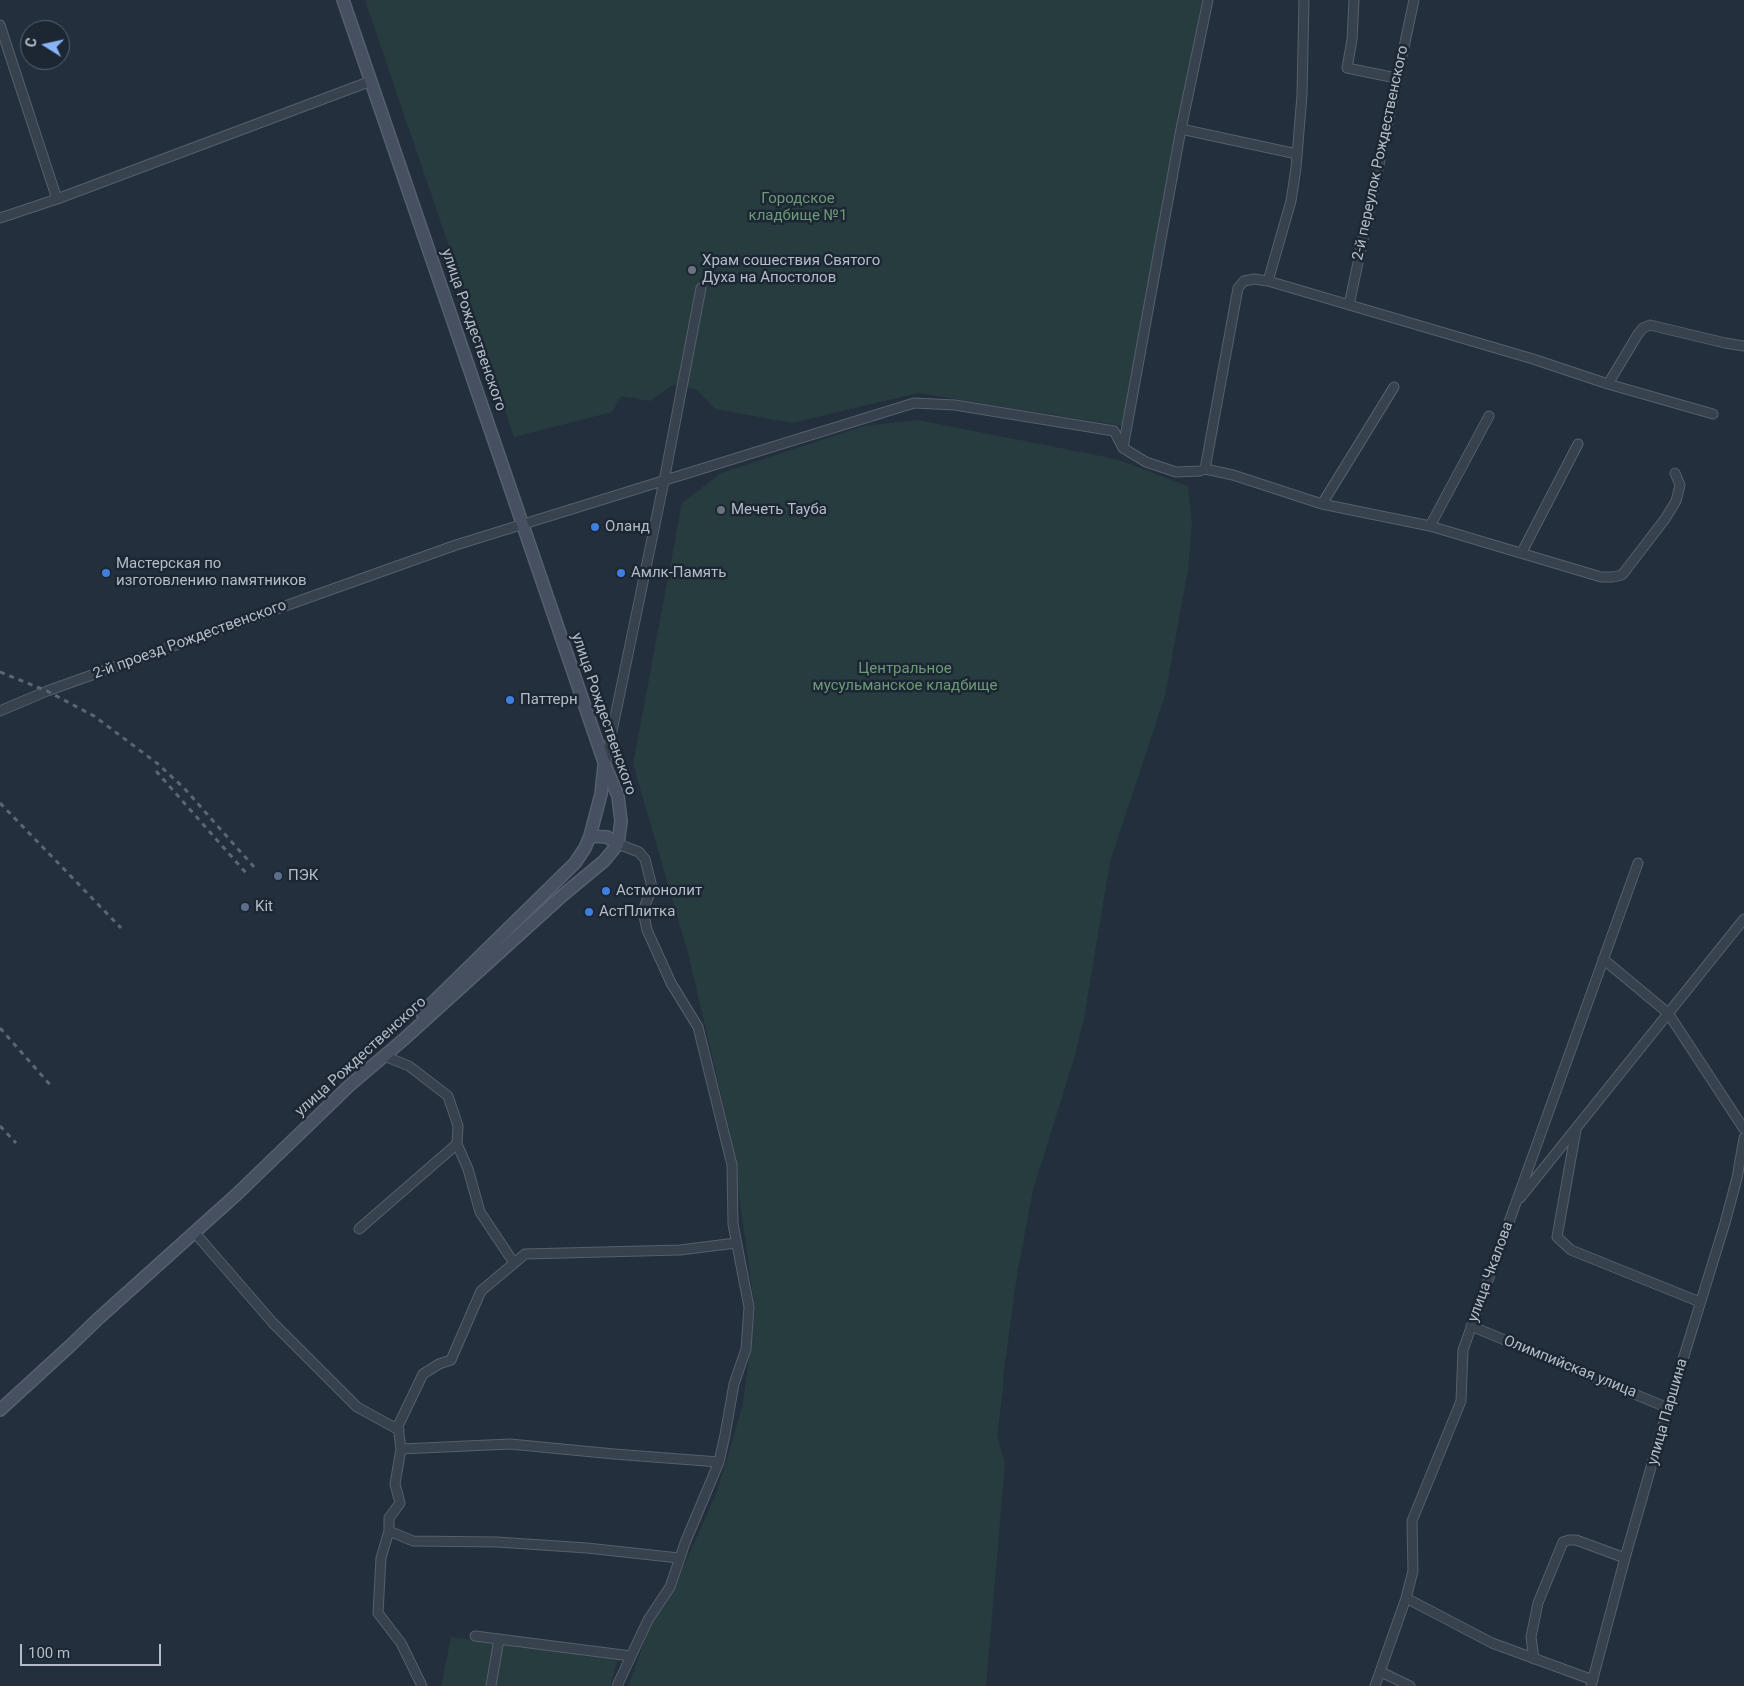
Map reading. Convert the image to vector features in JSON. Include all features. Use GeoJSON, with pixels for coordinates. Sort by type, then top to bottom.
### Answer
{"type":"FeatureCollection","features":[{"type":"Feature","properties":{"kind":"main road","name":"улица Рождественского"},"geometry":{"type":"LineString","coordinates":[[0,1410],[71,1346],[98,1318],[195,1233],[350,1085],[563,894],[604,861],[618,844],[621,821],[618,796],[604,765],[524,525],[343,0]]}},
{"type":"Feature","properties":{"kind":"main road"},"geometry":{"type":"LineString","coordinates":[[350,1085],[575,863],[590,836],[601,794],[604,765]]}},
{"type":"Feature","properties":{"kind":"main road"},"geometry":{"type":"LineString","coordinates":[[590,836],[607,837],[618,844]]}},
{"type":"Feature","properties":{"kind":"main road"},"geometry":{"type":"LineString","coordinates":[[585,848],[586,856],[592,860],[604,861]]}},
{"type":"Feature","properties":{"kind":"street"},"geometry":{"type":"LineString","coordinates":[[1208,0],[1181,129],[1123,448],[1146,462],[1176,472],[1205,469],[1233,475],[1322,504],[1430,526],[1522,552],[1600,577],[1622,575],[1665,519],[1676,500],[1680,485],[1675,473]]}},
{"type":"Feature","properties":{"kind":"street"},"geometry":{"type":"LineString","coordinates":[[1268,281],[1291,201],[1302,95],[1304,0]]}},
{"type":"Feature","properties":{"kind":"street"},"geometry":{"type":"LineString","coordinates":[[1354,0],[1352,40],[1347,68],[1396,78]]}},
{"type":"Feature","properties":{"kind":"street","name":"2-й переулок Рождественского"},"geometry":{"type":"LineString","coordinates":[[1349,305],[1414,0]]}},
{"type":"Feature","properties":{"kind":"street"},"geometry":{"type":"LineString","coordinates":[[0,25],[57,199]]}},
{"type":"Feature","properties":{"kind":"street"},"geometry":{"type":"LineString","coordinates":[[0,218],[57,199],[371,81]]}},
{"type":"Feature","properties":{"kind":"street"},"geometry":{"type":"LineString","coordinates":[[1181,129],[1297,154]]}},
{"type":"Feature","properties":{"kind":"street"},"geometry":{"type":"LineString","coordinates":[[1205,469],[1238,288],[1244,281],[1254,279],[1268,281],[1713,414]]}},
{"type":"Feature","properties":{"kind":"street"},"geometry":{"type":"LineString","coordinates":[[604,765],[664,481],[701,288]]}},
{"type":"Feature","properties":{"kind":"street"},"geometry":{"type":"LineString","coordinates":[[1608,384],[1638,334],[1643,328],[1650,325],[1744,346]]}},
{"type":"Feature","properties":{"kind":"street"},"geometry":{"type":"LineString","coordinates":[[1322,504],[1394,388]]}},
{"type":"Feature","properties":{"kind":"street","name":"2-й проезд Рождественского"},"geometry":{"type":"LineString","coordinates":[[0,711],[47,691],[456,545],[914,403],[955,405],[1114,431],[1123,448]]}},
{"type":"Feature","properties":{"kind":"street"},"geometry":{"type":"LineString","coordinates":[[1430,526],[1490,416]]}},
{"type":"Feature","properties":{"kind":"street"},"geometry":{"type":"LineString","coordinates":[[1522,552],[1578,444]]}},
{"type":"Feature","properties":{"kind":"street"},"geometry":{"type":"LineString","coordinates":[[617,1686],[648,1620],[670,1587],[679,1558],[719,1462],[734,1384],[746,1349],[749,1307],[733,1224],[732,1165],[698,1027],[671,983],[647,930],[643,911],[652,887],[645,859],[639,852],[618,844]]}},
{"type":"Feature","properties":{"kind":"street","name":"улица Чкалова"},"geometry":{"type":"LineString","coordinates":[[1375,1686],[1406,1598],[1413,1571],[1412,1521],[1461,1400],[1462,1350],[1638,863]]}},
{"type":"Feature","properties":{"kind":"street"},"geometry":{"type":"LineString","coordinates":[[1515,1204],[1744,919]]}},
{"type":"Feature","properties":{"kind":"street"},"geometry":{"type":"LineString","coordinates":[[1603,959],[1668,1013],[1744,1129]]}},
{"type":"Feature","properties":{"kind":"street"},"geometry":{"type":"LineString","coordinates":[[384,1056],[409,1066],[448,1096],[458,1126],[457,1144],[468,1169],[480,1212],[514,1263]]}},
{"type":"Feature","properties":{"kind":"street"},"geometry":{"type":"LineString","coordinates":[[1577,1127],[1557,1237],[1571,1250],[1700,1302]]}},
{"type":"Feature","properties":{"kind":"street","name":"улица Паршина"},"geometry":{"type":"LineString","coordinates":[[1592,1683],[1668,1408],[1725,1223],[1737,1178],[1744,1138]]}},
{"type":"Feature","properties":{"kind":"street"},"geometry":{"type":"LineString","coordinates":[[359,1228],[457,1144]]}},
{"type":"Feature","properties":{"kind":"street"},"geometry":{"type":"LineString","coordinates":[[195,1233],[273,1323],[357,1407],[399,1430]]}},
{"type":"Feature","properties":{"kind":"street"},"geometry":{"type":"LineString","coordinates":[[422,1686],[401,1643],[378,1612],[381,1558],[388,1531],[389,1518],[400,1503],[395,1484],[401,1449],[398,1426],[423,1374],[439,1364],[451,1360],[481,1291],[525,1254],[680,1250],[736,1243]]}},
{"type":"Feature","properties":{"kind":"street","name":"Олимпийская улица"},"geometry":{"type":"LineString","coordinates":[[1471,1326],[1668,1408]]}},
{"type":"Feature","properties":{"kind":"street"},"geometry":{"type":"LineString","coordinates":[[401,1449],[510,1444],[719,1462]]}},
{"type":"Feature","properties":{"kind":"street"},"geometry":{"type":"LineString","coordinates":[[388,1531],[413,1540],[498,1542],[588,1548],[679,1558]]}},
{"type":"Feature","properties":{"kind":"street"},"geometry":{"type":"LineString","coordinates":[[1534,1659],[1531,1637],[1538,1603],[1563,1542],[1576,1540],[1625,1558]]}},
{"type":"Feature","properties":{"kind":"street"},"geometry":{"type":"LineString","coordinates":[[1406,1598],[1492,1643],[1592,1683]]}},
{"type":"Feature","properties":{"kind":"street"},"geometry":{"type":"LineString","coordinates":[[475,1636],[631,1656]]}},
{"type":"Feature","properties":{"kind":"street"},"geometry":{"type":"LineString","coordinates":[[491,1686],[499,1639]]}},
{"type":"Feature","properties":{"kind":"street"},"geometry":{"type":"LineString","coordinates":[[1381,1672],[1410,1686]]}},
{"type":"Feature","properties":{"kind":"green space","name":"Городское кладбище №1"},"geometry":{"type":"Polygon","coordinates":[[[365,0],[1202,0],[1123,426],[918,393],[792,423],[715,409],[697,390],[673,385],[650,401],[621,396],[612,412],[514,437],[365,0]]]}},
{"type":"Feature","properties":{"kind":"green space","name":"Центральное мусульманское кладбище"},"geometry":{"type":"Polygon","coordinates":[[[918,420],[1116,459],[1188,486],[1192,523],[1188,570],[1165,695],[1110,862],[1084,1018],[1074,1059],[1033,1190],[1017,1275],[997,1435],[1005,1463],[986,1686],[628,1686],[651,1624],[670,1596],[717,1492],[743,1404],[755,1311],[731,1137],[688,953],[633,764],[682,503],[721,473],[864,426],[918,420]]]}},
{"type":"Feature","properties":{"kind":"green space"},"geometry":{"type":"Polygon","coordinates":[[[451,1637],[618,1659],[610,1686],[441,1686],[451,1637]]]}},
{"type":"Feature","properties":{"kind":"railway"},"geometry":{"type":"LineString","coordinates":[[0,672],[47,691],[94,716],[158,764],[184,788],[254,867]]}},
{"type":"Feature","properties":{"kind":"railway"},"geometry":{"type":"LineString","coordinates":[[156,771],[247,874]]}},
{"type":"Feature","properties":{"kind":"railway"},"geometry":{"type":"LineString","coordinates":[[0,803],[121,928]]}},
{"type":"Feature","properties":{"kind":"railway"},"geometry":{"type":"LineString","coordinates":[[0,1028],[52,1087]]}},
{"type":"Feature","properties":{"kind":"railway"},"geometry":{"type":"LineString","coordinates":[[0,1126],[16,1143]]}},
{"type":"Feature","properties":{"kind":"place","name":"Храм сошествия Святого Духа на Апостолов"},"geometry":{"type":"Point","coordinates":[692,270]}},
{"type":"Feature","properties":{"kind":"place","name":"Мечеть Тауба"},"geometry":{"type":"Point","coordinates":[721,510]}},
{"type":"Feature","properties":{"kind":"place","name":"Оланд"},"geometry":{"type":"Point","coordinates":[595,527]}},
{"type":"Feature","properties":{"kind":"place","name":"Мастерская по изготовлению памятников"},"geometry":{"type":"Point","coordinates":[106,573]}},
{"type":"Feature","properties":{"kind":"place","name":"Амлк-Память"},"geometry":{"type":"Point","coordinates":[621,573]}},
{"type":"Feature","properties":{"kind":"place","name":"Паттерн"},"geometry":{"type":"Point","coordinates":[510,700]}},
{"type":"Feature","properties":{"kind":"place","name":"ПЭК"},"geometry":{"type":"Point","coordinates":[278,876]}},
{"type":"Feature","properties":{"kind":"place","name":"Астмонолит"},"geometry":{"type":"Point","coordinates":[606,891]}},
{"type":"Feature","properties":{"kind":"place","name":"Kit"},"geometry":{"type":"Point","coordinates":[245,907]}},
{"type":"Feature","properties":{"kind":"place","name":"АстПлитка"},"geometry":{"type":"Point","coordinates":[589,912]}}]}
